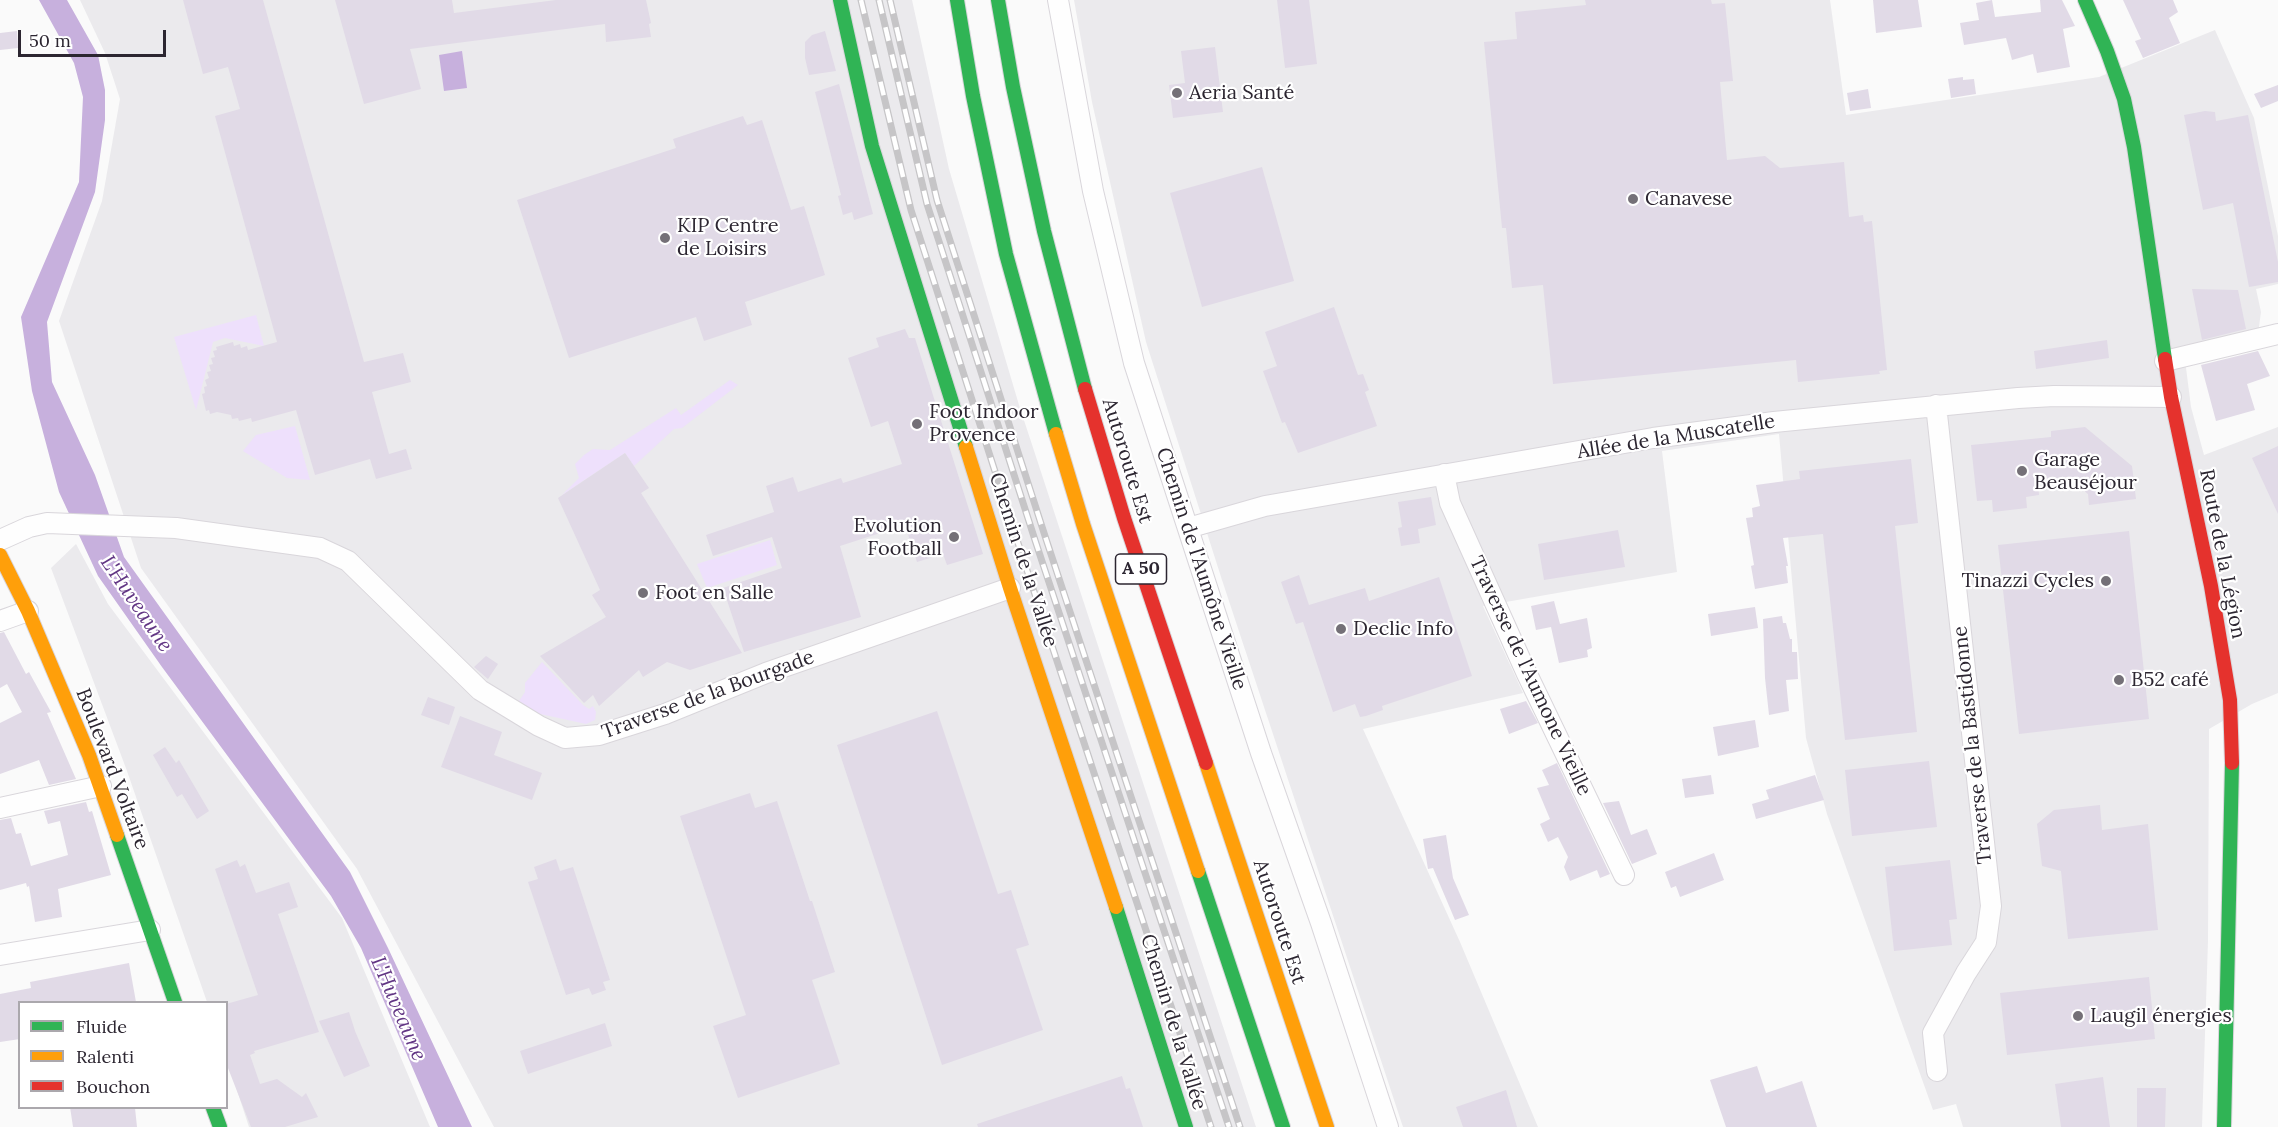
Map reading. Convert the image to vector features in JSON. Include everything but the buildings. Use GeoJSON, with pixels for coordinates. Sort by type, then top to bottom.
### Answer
{"type":"FeatureCollection","features":[{"type":"Feature","properties":{"kind":"main road","name":"Chemin de la Vallée"},"geometry":{"type":"LineString","coordinates":[[840,0],[872,146],[1010,588],[1123,928],[1186,1127]]}},
{"type":"Feature","properties":{"kind":"main road","name":"A 50"},"geometry":{"type":"LineString","coordinates":[[957,0],[973,96],[1006,254],[1036,366],[1083,524],[1283,1127]]}},
{"type":"Feature","properties":{"kind":"main road","name":"Autoroute Est"},"geometry":{"type":"LineString","coordinates":[[998,0],[1013,87],[1044,231],[1074,351],[1124,518],[1327,1127]]}},
{"type":"Feature","properties":{"kind":"main road","name":"Route de la Légion"},"geometry":{"type":"LineString","coordinates":[[2085,0],[2124,99],[2134,147],[2171,398],[2211,586],[2230,700],[2233,786],[2224,1127]]}},
{"type":"Feature","properties":{"kind":"main road","name":"Boulevard Voltaire"},"geometry":{"type":"LineString","coordinates":[[0,555],[28,611],[101,786],[175,1001]]}},
{"type":"Feature","properties":{"kind":"main road"},"geometry":{"type":"LineString","coordinates":[[214,1109],[220,1127]]}},
{"type":"Feature","properties":{"kind":"street","name":"Chemin de l'Aumône Vieille"},"geometry":{"type":"LineString","coordinates":[[1058,0],[1088,168],[1112,278],[1134,363],[1261,753],[1321,923],[1388,1127]]}},
{"type":"Feature","properties":{"kind":"street"},"geometry":{"type":"LineString","coordinates":[[2165,362],[2278,334]]}},
{"type":"Feature","properties":{"kind":"street","name":"Allée de la Muscatelle"},"geometry":{"type":"LineString","coordinates":[[1188,528],[1265,506],[1653,438],[1774,422],[1936,405],[2054,396],[2171,398]]}},
{"type":"Feature","properties":{"kind":"street","name":"Traverse de la Bastidonne"},"geometry":{"type":"LineString","coordinates":[[1936,405],[1990,906],[1986,942],[1934,1033],[1937,1071]]}},
{"type":"Feature","properties":{"kind":"street","name":"Traverse de l'Aumone Vieille"},"geometry":{"type":"LineString","coordinates":[[1444,474],[1450,503],[1527,674],[1624,875]]}},
{"type":"Feature","properties":{"kind":"street","name":"Traverse de la Bourgade"},"geometry":{"type":"LineString","coordinates":[[0,540],[29,527],[47,523],[140,525],[320,548],[348,561],[480,690],[539,726],[565,738],[599,735],[665,714],[766,673],[1010,588]]}},
{"type":"Feature","properties":{"kind":"street"},"geometry":{"type":"LineString","coordinates":[[0,621],[28,611]]}},
{"type":"Feature","properties":{"kind":"street"},"geometry":{"type":"LineString","coordinates":[[0,808],[101,786]]}},
{"type":"Feature","properties":{"kind":"street"},"geometry":{"type":"LineString","coordinates":[[0,955],[150,930]]}},
{"type":"Feature","properties":{"kind":"shaded area"},"geometry":{"type":"Polygon","coordinates":[[[80,0],[912,0],[949,169],[1019,405],[1256,1127],[494,1127],[357,869],[141,568],[59,321],[102,201],[120,99],[105,53],[80,0]]]}},
{"type":"Feature","properties":{"kind":"shaded area"},"geometry":{"type":"Polygon","coordinates":[[[1074,0],[1830,0],[1846,115],[2099,77],[2215,30],[2254,118],[2278,236],[2278,284],[2256,289],[2261,312],[2258,334],[2184,352],[2191,407],[2204,455],[2278,427],[2278,693],[2252,704],[2209,729],[2208,941],[2202,1127],[1963,1127],[1956,1104],[1933,1110],[1827,814],[1806,738],[1779,434],[1662,451],[1677,572],[1483,606],[1523,693],[1363,729],[1460,942],[1538,1127],[1403,1127],[1222,580],[1146,342],[1092,102],[1074,0]]]}},
{"type":"Feature","properties":{"kind":"shaded area"},"geometry":{"type":"Polygon","coordinates":[[[256,315],[264,346],[225,338],[213,342],[196,410],[174,337],[256,315]]]}},
{"type":"Feature","properties":{"kind":"shaded area"},"geometry":{"type":"Polygon","coordinates":[[[730,380],[738,385],[682,428],[674,429],[634,466],[625,453],[562,495],[579,478],[575,464],[584,455],[593,449],[610,450],[676,408],[681,415],[730,380]]]}},
{"type":"Feature","properties":{"kind":"shaded area"},"geometry":{"type":"Polygon","coordinates":[[[295,426],[310,480],[287,478],[243,451],[256,435],[295,426]]]}},
{"type":"Feature","properties":{"kind":"shaded area"},"geometry":{"type":"Polygon","coordinates":[[[770,540],[777,565],[707,588],[697,564],[770,540]]]}},
{"type":"Feature","properties":{"kind":"shaded area"},"geometry":{"type":"Polygon","coordinates":[[[76,544],[108,604],[342,918],[430,1127],[249,1127],[228,1063],[228,1001],[207,1001],[127,771],[51,568],[76,544]]]}},
{"type":"Feature","properties":{"kind":"shaded area"},"geometry":{"type":"Polygon","coordinates":[[[542,662],[583,705],[589,709],[593,706],[596,712],[595,720],[586,724],[522,710],[519,701],[525,692],[525,683],[542,662]]]}},
{"type":"Feature","properties":{"kind":"water","name":"L'Huveaune"},"geometry":{"type":"Polygon","coordinates":[[[39,0],[67,0],[98,55],[105,90],[105,120],[95,192],[47,322],[52,382],[95,475],[124,557],[350,872],[472,1127],[438,1127],[361,948],[331,896],[162,667],[98,576],[59,492],[32,391],[21,317],[79,182],[83,97],[74,63],[39,0]]]}},
{"type":"Feature","properties":{"kind":"water"},"geometry":{"type":"Polygon","coordinates":[[[462,51],[467,88],[444,91],[439,55],[462,51]]]}},
{"type":"Feature","properties":{"kind":"railway"},"geometry":{"type":"LineString","coordinates":[[861,0],[911,210],[1019,546],[1211,1127]]}},
{"type":"Feature","properties":{"kind":"railway"},"geometry":{"type":"LineString","coordinates":[[879,0],[927,204],[1035,540],[1229,1127]]}},
{"type":"Feature","properties":{"kind":"railway"},"geometry":{"type":"LineString","coordinates":[[890,0],[937,200],[1240,1127]]}},
{"type":"Feature","properties":{"kind":"traffic: fast"},"geometry":{"type":"LineString","coordinates":[[840,0],[872,146],[966,447]]}},
{"type":"Feature","properties":{"kind":"traffic: fast"},"geometry":{"type":"LineString","coordinates":[[957,0],[973,96],[1006,254],[1056,434]]}},
{"type":"Feature","properties":{"kind":"traffic: fast"},"geometry":{"type":"LineString","coordinates":[[998,0],[1013,87],[1044,231],[1085,389]]}},
{"type":"Feature","properties":{"kind":"traffic: fast"},"geometry":{"type":"LineString","coordinates":[[2085,0],[2124,99],[2134,147],[2165,359]]}},
{"type":"Feature","properties":{"kind":"traffic: fast"},"geometry":{"type":"LineString","coordinates":[[2224,1127],[2232,763]]}},
{"type":"Feature","properties":{"kind":"traffic: fast"},"geometry":{"type":"LineString","coordinates":[[117,835],[175,1001]]}},
{"type":"Feature","properties":{"kind":"traffic: fast"},"geometry":{"type":"LineString","coordinates":[[1198,871],[1283,1127]]}},
{"type":"Feature","properties":{"kind":"traffic: fast"},"geometry":{"type":"LineString","coordinates":[[1116,907],[1186,1127]]}},
{"type":"Feature","properties":{"kind":"traffic: fast"},"geometry":{"type":"LineString","coordinates":[[213,1109],[220,1127]]}},
{"type":"Feature","properties":{"kind":"traffic: slow"},"geometry":{"type":"LineString","coordinates":[[1056,434],[1083,524],[1198,871]]}},
{"type":"Feature","properties":{"kind":"traffic: slow"},"geometry":{"type":"LineString","coordinates":[[966,447],[1010,588],[1116,907]]}},
{"type":"Feature","properties":{"kind":"traffic: slow"},"geometry":{"type":"LineString","coordinates":[[0,555],[28,611],[89,755],[117,835]]}},
{"type":"Feature","properties":{"kind":"traffic: slow"},"geometry":{"type":"LineString","coordinates":[[1206,763],[1327,1127]]}},
{"type":"Feature","properties":{"kind":"traffic: jam"},"geometry":{"type":"LineString","coordinates":[[2165,359],[2211,586],[2230,700],[2232,763]]}},
{"type":"Feature","properties":{"kind":"traffic: jam"},"geometry":{"type":"LineString","coordinates":[[1085,389],[1124,518],[1206,763]]}},
{"type":"Feature","properties":{"kind":"place","name":"Aeria Santé"},"geometry":{"type":"Point","coordinates":[1177,93]}},
{"type":"Feature","properties":{"kind":"place","name":"Canavese"},"geometry":{"type":"Point","coordinates":[1633,199]}},
{"type":"Feature","properties":{"kind":"place","name":"KIP Centre de Loisirs"},"geometry":{"type":"Point","coordinates":[665,238]}},
{"type":"Feature","properties":{"kind":"place","name":"Foot Indoor Provence"},"geometry":{"type":"Point","coordinates":[917,424]}},
{"type":"Feature","properties":{"kind":"place","name":"Garage Beauséjour"},"geometry":{"type":"Point","coordinates":[2022,471]}},
{"type":"Feature","properties":{"kind":"place","name":"Evolution Football"},"geometry":{"type":"Point","coordinates":[954,537]}},
{"type":"Feature","properties":{"kind":"place","name":"Tinazzi Cycles"},"geometry":{"type":"Point","coordinates":[2106,581]}},
{"type":"Feature","properties":{"kind":"place","name":"Foot en Salle"},"geometry":{"type":"Point","coordinates":[643,593]}},
{"type":"Feature","properties":{"kind":"place","name":"Declic Info"},"geometry":{"type":"Point","coordinates":[1341,629]}},
{"type":"Feature","properties":{"kind":"place","name":"B52 café"},"geometry":{"type":"Point","coordinates":[2119,680]}},
{"type":"Feature","properties":{"kind":"place","name":"Laugil énergies"},"geometry":{"type":"Point","coordinates":[2078,1016]}}]}
